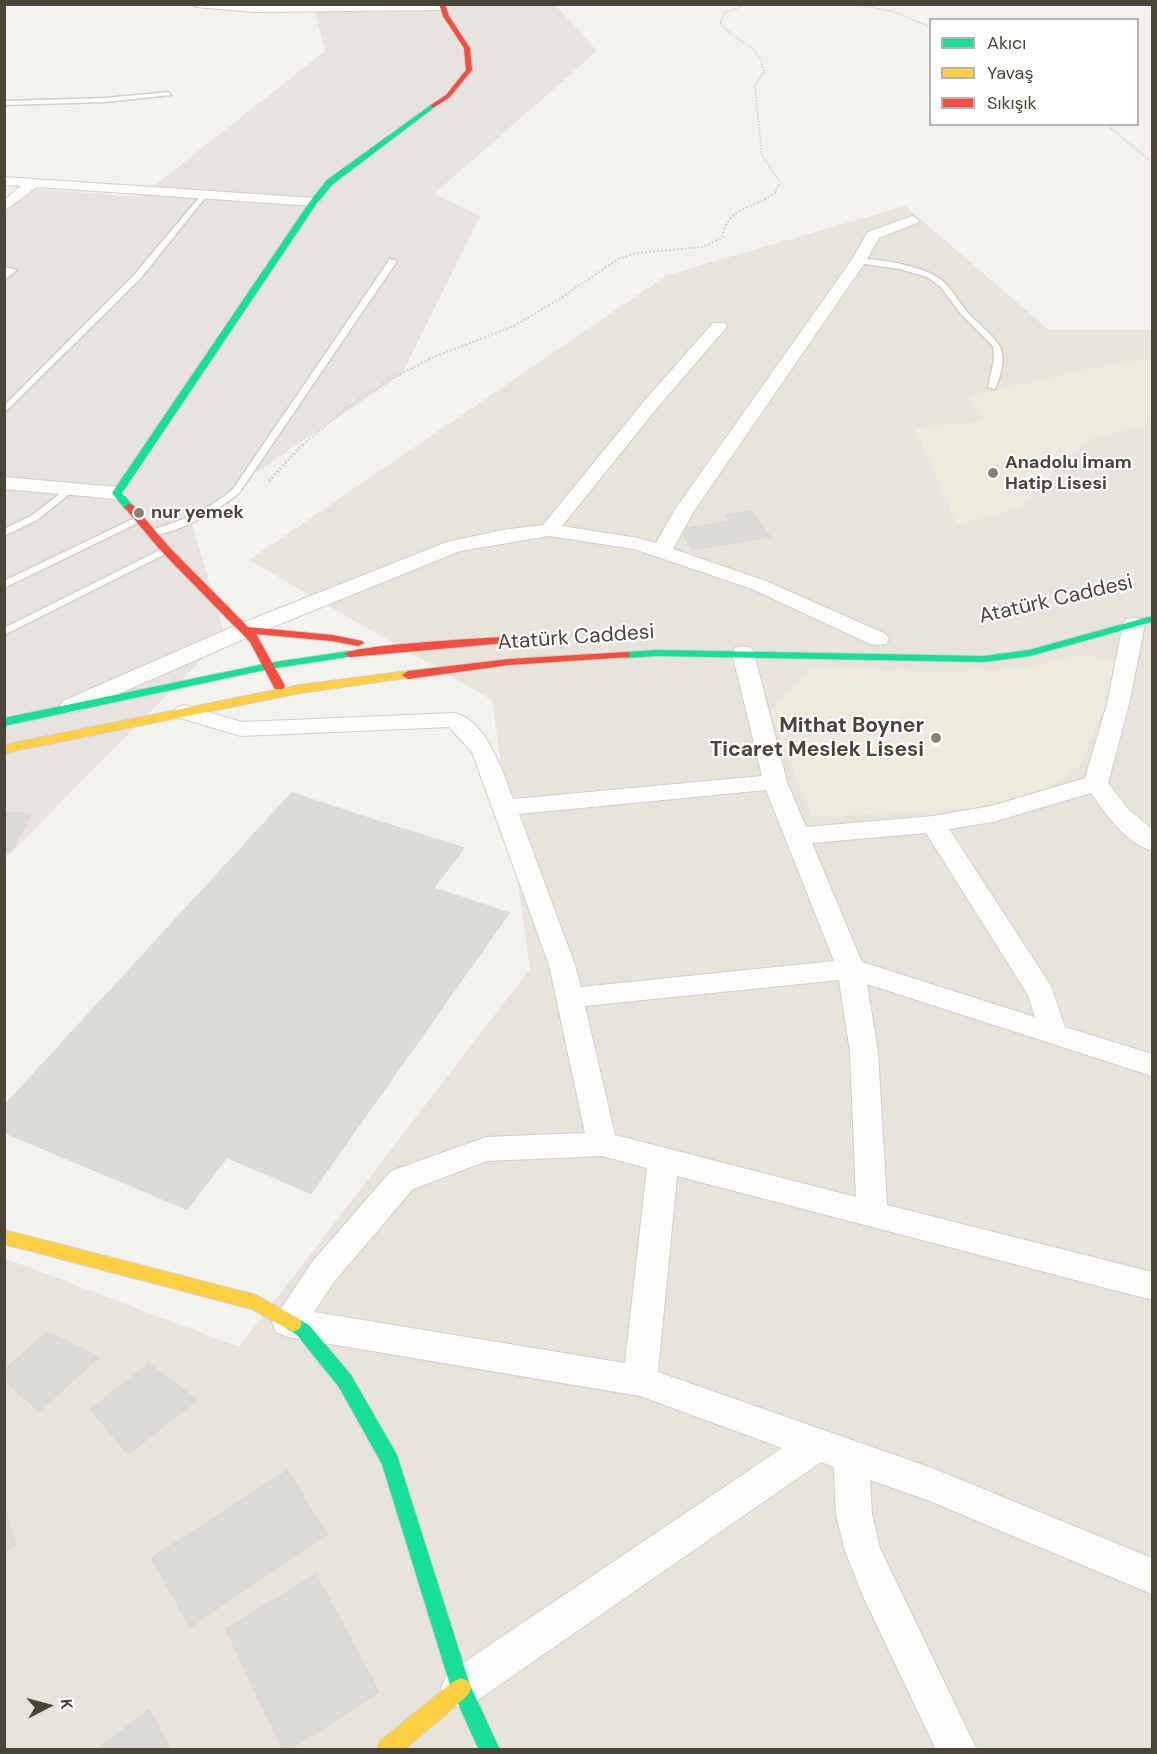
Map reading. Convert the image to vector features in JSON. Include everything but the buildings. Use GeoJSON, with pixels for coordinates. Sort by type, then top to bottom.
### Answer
{"type":"FeatureCollection","features":[{"type":"Feature","properties":{"kind":"street"},"geometry":{"type":"LineString","coordinates":[[117,493],[314,202],[330,182],[379,144],[448,96],[470,70],[467,48],[442,6],[248,9],[196,4]]}},
{"type":"Feature","properties":{"kind":"street"},"geometry":{"type":"LineString","coordinates":[[4,181],[314,202]]}},
{"type":"Feature","properties":{"kind":"street"},"geometry":{"type":"LineString","coordinates":[[4,207],[34,183]]}},
{"type":"Feature","properties":{"kind":"street"},"geometry":{"type":"LineString","coordinates":[[661,552],[684,511],[858,261],[873,235],[912,220]]}},
{"type":"Feature","properties":{"kind":"street"},"geometry":{"type":"LineString","coordinates":[[549,530],[651,404],[719,326]]}},
{"type":"Feature","properties":{"kind":"street"},"geometry":{"type":"LineString","coordinates":[[4,483],[117,493],[166,550],[255,640],[282,692]]}},
{"type":"Feature","properties":{"kind":"street"},"geometry":{"type":"LineString","coordinates":[[56,713],[245,630],[454,546],[549,530],[638,544],[759,585],[884,640]]}},
{"type":"Feature","properties":{"kind":"street"},"geometry":{"type":"LineString","coordinates":[[1096,783],[1143,622]]}},
{"type":"Feature","properties":{"kind":"street","name":"Atatürk Caddesi"},"geometry":{"type":"LineString","coordinates":[[4,749],[282,692],[392,676],[561,657],[657,653],[743,653],[984,659],[1030,654],[1143,622]]}},
{"type":"Feature","properties":{"kind":"street"},"geometry":{"type":"LineString","coordinates":[[245,630],[332,638],[389,649]]}},
{"type":"Feature","properties":{"kind":"street","name":"Atatürk Caddesi"},"geometry":{"type":"LineString","coordinates":[[4,722],[56,713],[269,666],[389,649],[554,637]]}},
{"type":"Feature","properties":{"kind":"street"},"geometry":{"type":"LineString","coordinates":[[845,638],[884,640]]}},
{"type":"Feature","properties":{"kind":"street"},"geometry":{"type":"LineString","coordinates":[[743,653],[775,782],[851,969],[864,1052],[872,1213]]}},
{"type":"Feature","properties":{"kind":"street"},"geometry":{"type":"LineString","coordinates":[[185,712],[241,729],[455,720],[483,750],[562,965],[602,1144]]}},
{"type":"Feature","properties":{"kind":"street"},"geometry":{"type":"LineString","coordinates":[[504,808],[775,782]]}},
{"type":"Feature","properties":{"kind":"street"},"geometry":{"type":"LineString","coordinates":[[797,836],[933,824],[993,814],[1096,783]]}},
{"type":"Feature","properties":{"kind":"street"},"geometry":{"type":"LineString","coordinates":[[1096,783],[1119,815],[1150,838]]}},
{"type":"Feature","properties":{"kind":"street"},"geometry":{"type":"LineString","coordinates":[[933,824],[1041,993],[1052,1022],[1052,1033]]}},
{"type":"Feature","properties":{"kind":"street"},"geometry":{"type":"LineString","coordinates":[[569,998],[851,969],[1152,1065]]}},
{"type":"Feature","properties":{"kind":"street"},"geometry":{"type":"LineString","coordinates":[[288,1322],[323,1272],[402,1180],[486,1149],[602,1144],[1152,1286]]}},
{"type":"Feature","properties":{"kind":"street"},"geometry":{"type":"LineString","coordinates":[[640,1381],[663,1159]]}},
{"type":"Feature","properties":{"kind":"street"},"geometry":{"type":"LineString","coordinates":[[4,1237],[255,1304],[303,1330],[345,1381],[390,1461],[461,1688],[490,1749]]}},
{"type":"Feature","properties":{"kind":"street"},"geometry":{"type":"LineString","coordinates":[[288,1322],[640,1381],[932,1485],[1152,1576]]}},
{"type":"Feature","properties":{"kind":"street"},"geometry":{"type":"LineString","coordinates":[[387,1749],[461,1688],[816,1445]]}},
{"type":"Feature","properties":{"kind":"street"},"geometry":{"type":"LineString","coordinates":[[851,1457],[854,1514],[862,1548],[875,1581],[957,1749]]}},
{"type":"Feature","properties":{"kind":"lane"},"geometry":{"type":"LineString","coordinates":[[4,103],[105,100],[168,94]]}},
{"type":"Feature","properties":{"kind":"lane"},"geometry":{"type":"LineString","coordinates":[[4,411],[137,277],[205,194]]}},
{"type":"Feature","properties":{"kind":"lane"},"geometry":{"type":"LineString","coordinates":[[151,532],[192,519],[220,504],[236,491],[393,261]]}},
{"type":"Feature","properties":{"kind":"lane"},"geometry":{"type":"LineString","coordinates":[[858,261],[918,271],[938,281],[999,347],[1000,354],[992,387]]}},
{"type":"Feature","properties":{"kind":"lane"},"geometry":{"type":"LineString","coordinates":[[4,269],[14,270],[4,278]]}},
{"type":"Feature","properties":{"kind":"lane"},"geometry":{"type":"LineString","coordinates":[[4,533],[41,513],[70,489]]}},
{"type":"Feature","properties":{"kind":"lane"},"geometry":{"type":"LineString","coordinates":[[4,585],[139,519]]}},
{"type":"Feature","properties":{"kind":"lane"},"geometry":{"type":"LineString","coordinates":[[4,632],[166,550]]}},
{"type":"Feature","properties":{"kind":"path"},"geometry":{"type":"LineString","coordinates":[[266,485],[295,450],[314,433],[380,385],[437,355],[503,332],[624,256],[654,249],[698,248],[715,243],[722,238],[724,226],[730,216],[776,192],[779,187],[778,178],[762,156],[755,86],[764,71],[762,60],[754,49],[724,28],[720,22],[724,13],[748,4]]}},
{"type":"Feature","properties":{"kind":"path"},"geometry":{"type":"LineString","coordinates":[[855,4],[895,12],[929,27]]}},
{"type":"Feature","properties":{"kind":"path"},"geometry":{"type":"LineString","coordinates":[[1108,126],[1149,160]]}},
{"type":"Feature","properties":{"kind":"shaded area"},"geometry":{"type":"Polygon","coordinates":[[[443,5],[555,5],[597,51],[434,194],[480,216],[402,374],[190,517],[225,636],[5,859],[5,204],[26,188],[140,197],[325,51],[315,12],[443,5]]]}},
{"type":"Feature","properties":{"kind":"shaded area"},"geometry":{"type":"Polygon","coordinates":[[[905,206],[1049,330],[1152,330],[1152,1749],[5,1749],[4,1258],[239,1347],[530,969],[492,700],[249,560],[667,275],[905,206]]]}},
{"type":"Feature","properties":{"kind":"shaded area","name":"Anadolu İmam Hatip Lisesi"},"geometry":{"type":"Polygon","coordinates":[[[1152,359],[1152,422],[1086,440],[1018,507],[957,525],[915,428],[983,421],[969,396],[1118,363],[1152,359]]]}},
{"type":"Feature","properties":{"kind":"shaded area","name":"Mithat Boyner Ticaret Meslek Lisesi"},"geometry":{"type":"Polygon","coordinates":[[[1086,655],[1120,666],[1081,765],[1047,790],[977,808],[812,817],[770,711],[812,667],[937,672],[1019,669],[1086,655]]]}},
{"type":"Feature","properties":{"kind":"traffic: fast"},"geometry":{"type":"LineString","coordinates":[[129,507],[117,493],[314,202],[330,182],[433,106]]}},
{"type":"Feature","properties":{"kind":"traffic: fast"},"geometry":{"type":"LineString","coordinates":[[626,655],[657,653],[984,659],[1030,653],[1152,619]]}},
{"type":"Feature","properties":{"kind":"traffic: fast"},"geometry":{"type":"LineString","coordinates":[[4,722],[269,666],[350,654]]}},
{"type":"Feature","properties":{"kind":"traffic: fast"},"geometry":{"type":"LineString","coordinates":[[293,1324],[303,1330],[345,1381],[390,1461],[461,1688],[490,1750]]}},
{"type":"Feature","properties":{"kind":"traffic: slow"},"geometry":{"type":"LineString","coordinates":[[4,749],[300,689],[408,675]]}},
{"type":"Feature","properties":{"kind":"traffic: slow"},"geometry":{"type":"LineString","coordinates":[[4,1237],[256,1303],[293,1324]]}},
{"type":"Feature","properties":{"kind":"traffic: slow"},"geometry":{"type":"LineString","coordinates":[[387,1750],[461,1688]]}},
{"type":"Feature","properties":{"kind":"traffic: jam"},"geometry":{"type":"LineString","coordinates":[[433,106],[448,96],[469,70],[467,48],[446,16],[442,4]]}},
{"type":"Feature","properties":{"kind":"traffic: jam"},"geometry":{"type":"LineString","coordinates":[[129,507],[166,550],[255,640],[279,686]]}},
{"type":"Feature","properties":{"kind":"traffic: jam"},"geometry":{"type":"LineString","coordinates":[[245,630],[332,638],[358,643]]}},
{"type":"Feature","properties":{"kind":"traffic: jam"},"geometry":{"type":"LineString","coordinates":[[350,654],[535,638]]}},
{"type":"Feature","properties":{"kind":"traffic: jam"},"geometry":{"type":"LineString","coordinates":[[408,675],[509,662],[626,655]]}},
{"type":"Feature","properties":{"kind":"place","name":"Anadolu İmam Hatip Lisesi"},"geometry":{"type":"Point","coordinates":[993,473]}},
{"type":"Feature","properties":{"kind":"place","name":"nur yemek"},"geometry":{"type":"Point","coordinates":[139,513]}},
{"type":"Feature","properties":{"kind":"place","name":"Mithat Boyner Ticaret Meslek Lisesi"},"geometry":{"type":"Point","coordinates":[936,738]}}]}
